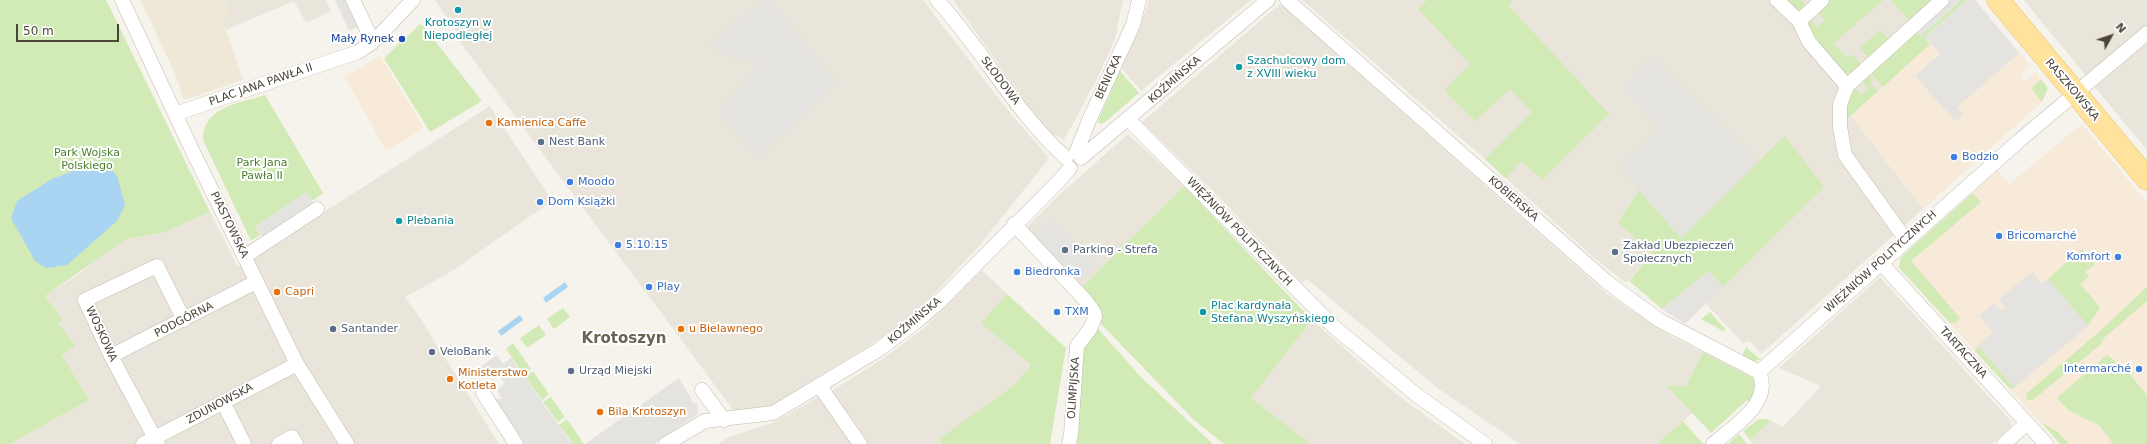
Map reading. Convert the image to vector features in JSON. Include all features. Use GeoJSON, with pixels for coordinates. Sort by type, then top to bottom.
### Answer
{"type":"FeatureCollection","features":[{"type":"Feature","properties":{"kind":"main road","name":"RASZKOWSKA"},"geometry":{"type":"LineString","coordinates":[[1998,0],[2147,179]]}},
{"type":"Feature","properties":{"kind":"street","name":"PIASTOWSKA"},"geometry":{"type":"LineString","coordinates":[[122,0],[175,114],[297,364],[347,444]]}},
{"type":"Feature","properties":{"kind":"street"},"geometry":{"type":"LineString","coordinates":[[353,0],[372,42],[410,1]]}},
{"type":"Feature","properties":{"kind":"street","name":"SŁODOWA"},"geometry":{"type":"LineString","coordinates":[[937,0],[951,15],[1023,112],[1048,142],[1073,159]]}},
{"type":"Feature","properties":{"kind":"street","name":"BENICKA"},"geometry":{"type":"LineString","coordinates":[[1073,159],[1090,118],[1133,25],[1139,0]]}},
{"type":"Feature","properties":{"kind":"street","name":"KOŹMIŃSKA"},"geometry":{"type":"LineString","coordinates":[[669,443],[705,421],[724,420],[772,413],[878,350],[916,322],[1059,181],[1073,159],[1128,120],[1268,0]]}},
{"type":"Feature","properties":{"kind":"street","name":"KOBIERSKA"},"geometry":{"type":"LineString","coordinates":[[1287,0],[1607,282],[1659,320],[1759,372]]}},
{"type":"Feature","properties":{"kind":"street"},"geometry":{"type":"LineString","coordinates":[[1777,0],[1799,21],[1804,36],[1847,86]]}},
{"type":"Feature","properties":{"kind":"street"},"geometry":{"type":"LineString","coordinates":[[1799,21],[1822,0]]}},
{"type":"Feature","properties":{"kind":"street"},"geometry":{"type":"LineString","coordinates":[[1906,240],[1845,155],[1840,127],[1840,105],[1847,86],[1942,0]]}},
{"type":"Feature","properties":{"kind":"street","name":"WIĘŹNIÓW POLITYCZNYCH"},"geometry":{"type":"LineString","coordinates":[[1759,372],[1880,262],[2075,92],[2147,33]]}},
{"type":"Feature","properties":{"kind":"street","name":"PLAC JANA PAWŁA II"},"geometry":{"type":"LineString","coordinates":[[175,114],[358,52],[372,42]]}},
{"type":"Feature","properties":{"kind":"street","name":"WIĘŹNIÓW POLITYCZNYCH"},"geometry":{"type":"LineString","coordinates":[[1128,120],[1334,327],[1418,396],[1485,444]]}},
{"type":"Feature","properties":{"kind":"street"},"geometry":{"type":"LineString","coordinates":[[244,257],[317,209]]}},
{"type":"Feature","properties":{"kind":"street","name":"OLIMPIJSKA"},"geometry":{"type":"LineString","coordinates":[[1011,228],[1086,301],[1094,312],[1094,322],[1077,346],[1069,444]]}},
{"type":"Feature","properties":{"kind":"street","name":"TARTACZNA"},"geometry":{"type":"LineString","coordinates":[[1880,262],[2046,444]]}},
{"type":"Feature","properties":{"kind":"street","name":"WOSKOWA"},"geometry":{"type":"LineString","coordinates":[[152,442],[85,300],[157,266],[184,320]]}},
{"type":"Feature","properties":{"kind":"street","name":"PODGÓRNA"},"geometry":{"type":"LineString","coordinates":[[111,356],[256,282]]}},
{"type":"Feature","properties":{"kind":"street","name":"ZDUNOWSKA"},"geometry":{"type":"LineString","coordinates":[[152,442],[297,364]]}},
{"type":"Feature","properties":{"kind":"street"},"geometry":{"type":"LineString","coordinates":[[1713,444],[1750,412],[1760,400],[1763,381],[1759,372]]}},
{"type":"Feature","properties":{"kind":"street"},"geometry":{"type":"LineString","coordinates":[[819,385],[860,444]]}},
{"type":"Feature","properties":{"kind":"street"},"geometry":{"type":"LineString","coordinates":[[702,390],[724,420]]}},
{"type":"Feature","properties":{"kind":"street"},"geometry":{"type":"LineString","coordinates":[[483,393],[516,444]]}},
{"type":"Feature","properties":{"kind":"street"},"geometry":{"type":"LineString","coordinates":[[227,410],[244,444]]}},
{"type":"Feature","properties":{"kind":"street"},"geometry":{"type":"LineString","coordinates":[[2004,444],[2027,423]]}},
{"type":"Feature","properties":{"kind":"street"},"geometry":{"type":"LineString","coordinates":[[279,444],[292,437],[296,444]]}},
{"type":"Feature","properties":{"kind":"shaded area"},"geometry":{"type":"Polygon","coordinates":[[[140,0],[224,0],[229,14],[222,17],[243,80],[184,100],[174,71],[140,0]]]}},
{"type":"Feature","properties":{"kind":"shaded area"},"geometry":{"type":"Polygon","coordinates":[[[224,0],[326,0],[331,11],[306,23],[294,1],[226,30],[222,17],[229,14],[224,0]]]}},
{"type":"Feature","properties":{"kind":"shaded area"},"geometry":{"type":"Polygon","coordinates":[[[335,0],[347,0],[359,26],[349,31],[335,0]]]}},
{"type":"Feature","properties":{"kind":"shaded area"},"geometry":{"type":"Polygon","coordinates":[[[435,0],[923,0],[1006,108],[1048,157],[1047,161],[978,247],[919,310],[878,340],[772,405],[757,410],[734,411],[460,42],[462,40],[435,0]]]}},
{"type":"Feature","properties":{"kind":"shaded area"},"geometry":{"type":"Polygon","coordinates":[[[763,0],[770,0],[837,82],[781,137],[756,158],[719,113],[753,70],[752,68],[756,60],[749,57],[745,64],[708,45],[763,0]]]}},
{"type":"Feature","properties":{"kind":"shaded area"},"geometry":{"type":"Polygon","coordinates":[[[953,0],[1123,0],[1115,39],[1098,77],[1064,140],[1050,132],[1027,104],[953,0]]]}},
{"type":"Feature","properties":{"kind":"shaded area"},"geometry":{"type":"Polygon","coordinates":[[[1149,0],[1251,0],[1141,91],[1120,66],[1146,10],[1149,0]]]}},
{"type":"Feature","properties":{"kind":"shaded area"},"geometry":{"type":"Polygon","coordinates":[[[1302,0],[1890,0],[1930,44],[1851,116],[1923,209],[1761,354],[1750,341],[1743,343],[1706,304],[1723,287],[1640,190],[1618,223],[1652,253],[1626,283],[1592,256],[1485,159],[1302,0]]]}},
{"type":"Feature","properties":{"kind":"shaded area"},"geometry":{"type":"Polygon","coordinates":[[[1947,0],[1961,0],[1921,36],[1915,29],[1947,0]]]}},
{"type":"Feature","properties":{"kind":"shaded area"},"geometry":{"type":"Polygon","coordinates":[[[1967,0],[1975,0],[2030,66],[2020,75],[2025,81],[2035,72],[2041,79],[2031,88],[2042,102],[1923,209],[1851,116],[1930,44],[1967,0]]]}},
{"type":"Feature","properties":{"kind":"shaded area"},"geometry":{"type":"Polygon","coordinates":[[[1967,0],[1975,0],[2019,53],[1957,107],[1963,115],[1956,122],[1915,76],[1940,54],[1925,37],[1967,0]]]}},
{"type":"Feature","properties":{"kind":"shaded area"},"geometry":{"type":"Polygon","coordinates":[[[2024,0],[2147,0],[2147,150],[2131,131],[2024,0]]]}},
{"type":"Feature","properties":{"kind":"shaded area"},"geometry":{"type":"Polygon","coordinates":[[[1280,4],[1606,293],[1672,337],[1703,352],[1686,386],[1667,385],[1692,413],[1657,444],[1520,444],[1436,387],[1307,279],[1302,283],[1214,192],[1142,122],[1280,4]]]}},
{"type":"Feature","properties":{"kind":"shaded area"},"geometry":{"type":"Polygon","coordinates":[[[380,56],[424,128],[386,151],[345,77],[380,56]]]}},
{"type":"Feature","properties":{"kind":"shaded area"},"geometry":{"type":"Polygon","coordinates":[[[1652,57],[1759,161],[1681,238],[1619,167],[1660,127],[1623,88],[1652,57]]]}},
{"type":"Feature","properties":{"kind":"shaded area"},"geometry":{"type":"Polygon","coordinates":[[[490,106],[550,198],[549,203],[449,273],[405,297],[418,315],[499,444],[10,444],[89,400],[62,355],[75,346],[57,323],[62,319],[45,296],[79,274],[104,253],[126,239],[163,233],[210,212],[238,267],[490,106]]]}},
{"type":"Feature","properties":{"kind":"shaded area"},"geometry":{"type":"Polygon","coordinates":[[[2082,124],[2147,203],[2147,444],[2060,444],[1899,268],[1901,257],[1998,170],[2009,184],[2082,124]]]}},
{"type":"Feature","properties":{"kind":"shaded area"},"geometry":{"type":"Polygon","coordinates":[[[1128,134],[1184,186],[1082,287],[1026,228],[1058,196],[1128,134]]]}},
{"type":"Feature","properties":{"kind":"shaded area"},"geometry":{"type":"Polygon","coordinates":[[[306,192],[314,204],[263,238],[255,227],[306,192]]]}},
{"type":"Feature","properties":{"kind":"shaded area","name":"Parking - Strefa"},"geometry":{"type":"Polygon","coordinates":[[[1052,219],[1095,265],[1078,282],[1034,235],[1052,219]]]}},
{"type":"Feature","properties":{"kind":"shaded area"},"geometry":{"type":"Polygon","coordinates":[[[982,270],[1007,294],[982,323],[1031,365],[1014,385],[939,440],[942,444],[867,444],[830,392],[884,358],[923,329],[982,270]]]}},
{"type":"Feature","properties":{"kind":"shaded area"},"geometry":{"type":"Polygon","coordinates":[[[1709,271],[1723,287],[1685,324],[1662,309],[1709,271]]]}},
{"type":"Feature","properties":{"kind":"shaded area"},"geometry":{"type":"Polygon","coordinates":[[[2032,272],[2042,284],[2048,279],[2088,326],[2014,388],[1978,346],[1993,333],[1979,316],[1994,303],[2001,311],[2005,307],[1999,299],[2032,272]]]}},
{"type":"Feature","properties":{"kind":"shaded area"},"geometry":{"type":"Polygon","coordinates":[[[1880,277],[2011,421],[2011,427],[1992,444],[1750,444],[1752,442],[1750,440],[1771,421],[1783,427],[1821,386],[1779,368],[1880,277]]]}},
{"type":"Feature","properties":{"kind":"shaded area"},"geometry":{"type":"Polygon","coordinates":[[[1312,320],[1396,394],[1465,444],[1311,444],[1251,398],[1312,320]]]}},
{"type":"Feature","properties":{"kind":"shaded area"},"geometry":{"type":"Polygon","coordinates":[[[497,355],[503,364],[511,358],[572,444],[521,444],[494,399],[502,399],[497,390],[505,384],[495,370],[484,376],[479,368],[497,355]]]}},
{"type":"Feature","properties":{"kind":"shaded area"},"geometry":{"type":"Polygon","coordinates":[[[679,378],[694,404],[697,402],[698,414],[654,444],[585,444],[679,378]]]}},
{"type":"Feature","properties":{"kind":"shaded area"},"geometry":{"type":"Polygon","coordinates":[[[822,395],[856,444],[717,444],[729,437],[775,422],[822,395]]]}},
{"type":"Feature","properties":{"kind":"green space","name":"Park Wojska Polskiego"},"geometry":{"type":"Polygon","coordinates":[[[0,0],[106,0],[210,212],[163,233],[126,239],[45,296],[63,320],[58,323],[75,346],[62,355],[89,400],[10,444],[0,444],[0,0]]]}},
{"type":"Feature","properties":{"kind":"green space"},"geometry":{"type":"Polygon","coordinates":[[[1427,0],[1513,0],[1508,5],[1609,114],[1542,180],[1521,161],[1506,179],[1485,159],[1532,112],[1510,89],[1475,121],[1444,91],[1470,64],[1418,9],[1427,0]]]}},
{"type":"Feature","properties":{"kind":"green space"},"geometry":{"type":"Polygon","coordinates":[[[1783,0],[1801,0],[1808,8],[1800,13],[1783,0]]]}},
{"type":"Feature","properties":{"kind":"green space"},"geometry":{"type":"Polygon","coordinates":[[[1829,0],[1883,0],[1834,43],[1847,58],[1852,54],[1863,67],[1851,74],[1842,71],[1808,31],[1809,18],[1817,27],[1825,20],[1817,10],[1829,0]]]}},
{"type":"Feature","properties":{"kind":"green space"},"geometry":{"type":"Polygon","coordinates":[[[1890,0],[1936,0],[1911,23],[1890,0]]]}},
{"type":"Feature","properties":{"kind":"green space"},"geometry":{"type":"Polygon","coordinates":[[[1961,0],[1967,0],[1925,37],[1930,44],[1883,87],[1869,71],[1915,29],[1921,36],[1961,0]]]}},
{"type":"Feature","properties":{"kind":"green space"},"geometry":{"type":"Polygon","coordinates":[[[420,24],[424,27],[482,101],[430,132],[384,58],[420,24]]]}},
{"type":"Feature","properties":{"kind":"green space"},"geometry":{"type":"Polygon","coordinates":[[[1880,30],[1890,42],[1870,60],[1860,48],[1880,30]]]}},
{"type":"Feature","properties":{"kind":"green space"},"geometry":{"type":"Polygon","coordinates":[[[1120,71],[1139,93],[1104,123],[1100,124],[1098,121],[1120,71]]]}},
{"type":"Feature","properties":{"kind":"green space"},"geometry":{"type":"Polygon","coordinates":[[[1867,73],[1874,80],[1870,83],[1878,91],[1846,120],[1845,110],[1853,86],[1861,95],[1868,88],[1861,79],[1867,73]]]}},
{"type":"Feature","properties":{"kind":"green space"},"geometry":{"type":"Polygon","coordinates":[[[2041,79],[2048,88],[2042,102],[2031,88],[2041,79]]]}},
{"type":"Feature","properties":{"kind":"green space","name":"Park Jana Pawła II"},"geometry":{"type":"Polygon","coordinates":[[[265,95],[323,193],[312,201],[306,192],[255,227],[260,235],[251,241],[203,140],[204,129],[209,120],[224,108],[265,95]]]}},
{"type":"Feature","properties":{"kind":"green space"},"geometry":{"type":"Polygon","coordinates":[[[1785,136],[1824,187],[1723,287],[1709,271],[1662,309],[1629,281],[1652,253],[1618,223],[1639,190],[1681,238],[1785,136]]]}},
{"type":"Feature","properties":{"kind":"green space","name":"Plac kardynała Stefana Wyszyńskiego"},"geometry":{"type":"Polygon","coordinates":[[[1184,186],[1312,320],[1251,398],[1311,444],[1224,444],[1195,421],[1101,324],[1100,309],[1082,287],[1184,186]]]}},
{"type":"Feature","properties":{"kind":"green space"},"geometry":{"type":"Polygon","coordinates":[[[1973,193],[1981,202],[1911,261],[1960,318],[1955,323],[1950,323],[1899,268],[1901,257],[1973,193]]]}},
{"type":"Feature","properties":{"kind":"green space"},"geometry":{"type":"Polygon","coordinates":[[[2082,249],[2095,264],[2085,272],[2089,277],[2080,284],[2100,307],[2088,326],[2048,279],[2082,249]]]}},
{"type":"Feature","properties":{"kind":"green space"},"geometry":{"type":"Polygon","coordinates":[[[2147,287],[2147,301],[2105,337],[2101,344],[2033,400],[2026,400],[2027,393],[2099,332],[2147,287]]]}},
{"type":"Feature","properties":{"kind":"green space"},"geometry":{"type":"Polygon","coordinates":[[[1007,294],[1066,348],[1050,444],[942,444],[939,439],[1014,385],[1031,365],[981,323],[1007,294]]]}},
{"type":"Feature","properties":{"kind":"green space"},"geometry":{"type":"Polygon","coordinates":[[[563,308],[570,317],[554,329],[547,319],[563,308]]]}},
{"type":"Feature","properties":{"kind":"green space"},"geometry":{"type":"Polygon","coordinates":[[[1710,312],[1726,330],[1723,331],[1701,319],[1710,312]]]}},
{"type":"Feature","properties":{"kind":"green space"},"geometry":{"type":"Polygon","coordinates":[[[539,325],[546,335],[527,348],[520,338],[539,325]]]}},
{"type":"Feature","properties":{"kind":"green space"},"geometry":{"type":"Polygon","coordinates":[[[1098,329],[1141,377],[1213,444],[1076,444],[1082,353],[1089,338],[1098,329]]]}},
{"type":"Feature","properties":{"kind":"green space"},"geometry":{"type":"Polygon","coordinates":[[[513,343],[531,369],[523,374],[506,349],[513,343]]]}},
{"type":"Feature","properties":{"kind":"green space"},"geometry":{"type":"Polygon","coordinates":[[[1978,346],[2014,388],[2010,389],[1975,351],[1978,346]]]}},
{"type":"Feature","properties":{"kind":"green space"},"geometry":{"type":"Polygon","coordinates":[[[1746,347],[1761,360],[1753,361],[1742,356],[1746,347]]]}},
{"type":"Feature","properties":{"kind":"green space"},"geometry":{"type":"Polygon","coordinates":[[[1703,352],[1749,376],[1751,375],[1756,382],[1756,389],[1750,403],[1747,400],[1711,433],[1666,385],[1686,386],[1703,352]]]}},
{"type":"Feature","properties":{"kind":"green space"},"geometry":{"type":"Polygon","coordinates":[[[2107,355],[2126,370],[2147,395],[2147,444],[2113,444],[2100,426],[2070,411],[2058,399],[2058,397],[2107,355]]]}},
{"type":"Feature","properties":{"kind":"green space"},"geometry":{"type":"Polygon","coordinates":[[[533,371],[549,394],[542,400],[525,377],[533,371]]]}},
{"type":"Feature","properties":{"kind":"green space"},"geometry":{"type":"Polygon","coordinates":[[[551,397],[565,417],[558,422],[543,402],[551,397]]]}},
{"type":"Feature","properties":{"kind":"green space"},"geometry":{"type":"Polygon","coordinates":[[[567,419],[584,444],[573,444],[559,425],[567,419]]]}},
{"type":"Feature","properties":{"kind":"green space"},"geometry":{"type":"Polygon","coordinates":[[[1759,419],[1771,421],[1750,440],[1743,431],[1759,419]]]}},
{"type":"Feature","properties":{"kind":"green space"},"geometry":{"type":"Polygon","coordinates":[[[1683,421],[1703,444],[1657,444],[1683,421]]]}},
{"type":"Feature","properties":{"kind":"green space"},"geometry":{"type":"Polygon","coordinates":[[[2042,423],[2058,432],[2069,444],[2060,444],[2042,423]]]}},
{"type":"Feature","properties":{"kind":"green space"},"geometry":{"type":"Polygon","coordinates":[[[1739,434],[1747,444],[1728,444],[1739,434]]]}},
{"type":"Feature","properties":{"kind":"water"},"geometry":{"type":"Polygon","coordinates":[[[89,165],[108,166],[117,176],[125,205],[117,221],[67,265],[46,268],[35,261],[11,218],[17,201],[52,179],[89,165]]]}},
{"type":"Feature","properties":{"kind":"water"},"geometry":{"type":"Polygon","coordinates":[[[565,282],[568,287],[546,303],[543,298],[565,282]]]}},
{"type":"Feature","properties":{"kind":"water"},"geometry":{"type":"Polygon","coordinates":[[[520,315],[523,320],[501,336],[498,331],[520,315]]]}},
{"type":"Feature","properties":{"kind":"place","name":"Krotoszyn w Niepodległej"},"geometry":{"type":"Point","coordinates":[458,10]}},
{"type":"Feature","properties":{"kind":"place","name":"Mały Rynek"},"geometry":{"type":"Point","coordinates":[402,39]}},
{"type":"Feature","properties":{"kind":"place","name":"Szachulcowy dom z XVIII wieku"},"geometry":{"type":"Point","coordinates":[1239,67]}},
{"type":"Feature","properties":{"kind":"place","name":"Kamienica Caffe"},"geometry":{"type":"Point","coordinates":[489,123]}},
{"type":"Feature","properties":{"kind":"place","name":"Nest Bank"},"geometry":{"type":"Point","coordinates":[541,142]}},
{"type":"Feature","properties":{"kind":"place","name":"Bodzio"},"geometry":{"type":"Point","coordinates":[1954,157]}},
{"type":"Feature","properties":{"kind":"place","name":"Moodo"},"geometry":{"type":"Point","coordinates":[570,182]}},
{"type":"Feature","properties":{"kind":"place","name":"Dom Książki"},"geometry":{"type":"Point","coordinates":[540,202]}},
{"type":"Feature","properties":{"kind":"place","name":"Plebania"},"geometry":{"type":"Point","coordinates":[399,221]}},
{"type":"Feature","properties":{"kind":"place","name":"Bricomarché"},"geometry":{"type":"Point","coordinates":[1999,236]}},
{"type":"Feature","properties":{"kind":"place","name":"5.10.15"},"geometry":{"type":"Point","coordinates":[618,245]}},
{"type":"Feature","properties":{"kind":"place","name":"Parking - Strefa"},"geometry":{"type":"Point","coordinates":[1065,250]}},
{"type":"Feature","properties":{"kind":"place","name":"Zakład Ubezpieczeń Społecznych"},"geometry":{"type":"Point","coordinates":[1615,252]}},
{"type":"Feature","properties":{"kind":"place","name":"Komfort"},"geometry":{"type":"Point","coordinates":[2118,257]}},
{"type":"Feature","properties":{"kind":"place","name":"Biedronka"},"geometry":{"type":"Point","coordinates":[1017,272]}},
{"type":"Feature","properties":{"kind":"place","name":"Play"},"geometry":{"type":"Point","coordinates":[649,287]}},
{"type":"Feature","properties":{"kind":"place","name":"Capri"},"geometry":{"type":"Point","coordinates":[277,292]}},
{"type":"Feature","properties":{"kind":"place","name":"TXM"},"geometry":{"type":"Point","coordinates":[1057,312]}},
{"type":"Feature","properties":{"kind":"place","name":"Plac kardynała Stefana Wyszyńskiego"},"geometry":{"type":"Point","coordinates":[1203,312]}},
{"type":"Feature","properties":{"kind":"place","name":"Santander"},"geometry":{"type":"Point","coordinates":[333,329]}},
{"type":"Feature","properties":{"kind":"place","name":"u Bielawnego"},"geometry":{"type":"Point","coordinates":[681,329]}},
{"type":"Feature","properties":{"kind":"place","name":"VeloBank"},"geometry":{"type":"Point","coordinates":[432,352]}},
{"type":"Feature","properties":{"kind":"place","name":"Intermarché"},"geometry":{"type":"Point","coordinates":[2139,369]}},
{"type":"Feature","properties":{"kind":"place","name":"Urząd Miejski"},"geometry":{"type":"Point","coordinates":[571,371]}},
{"type":"Feature","properties":{"kind":"place","name":"Ministerstwo Kotleta"},"geometry":{"type":"Point","coordinates":[450,379]}},
{"type":"Feature","properties":{"kind":"place","name":"Bila Krotoszyn"},"geometry":{"type":"Point","coordinates":[600,412]}},
{"type":"Feature","properties":{"kind":"district","name":"Krotoszyn"},"geometry":{"type":"Point","coordinates":[624,339]}}]}
